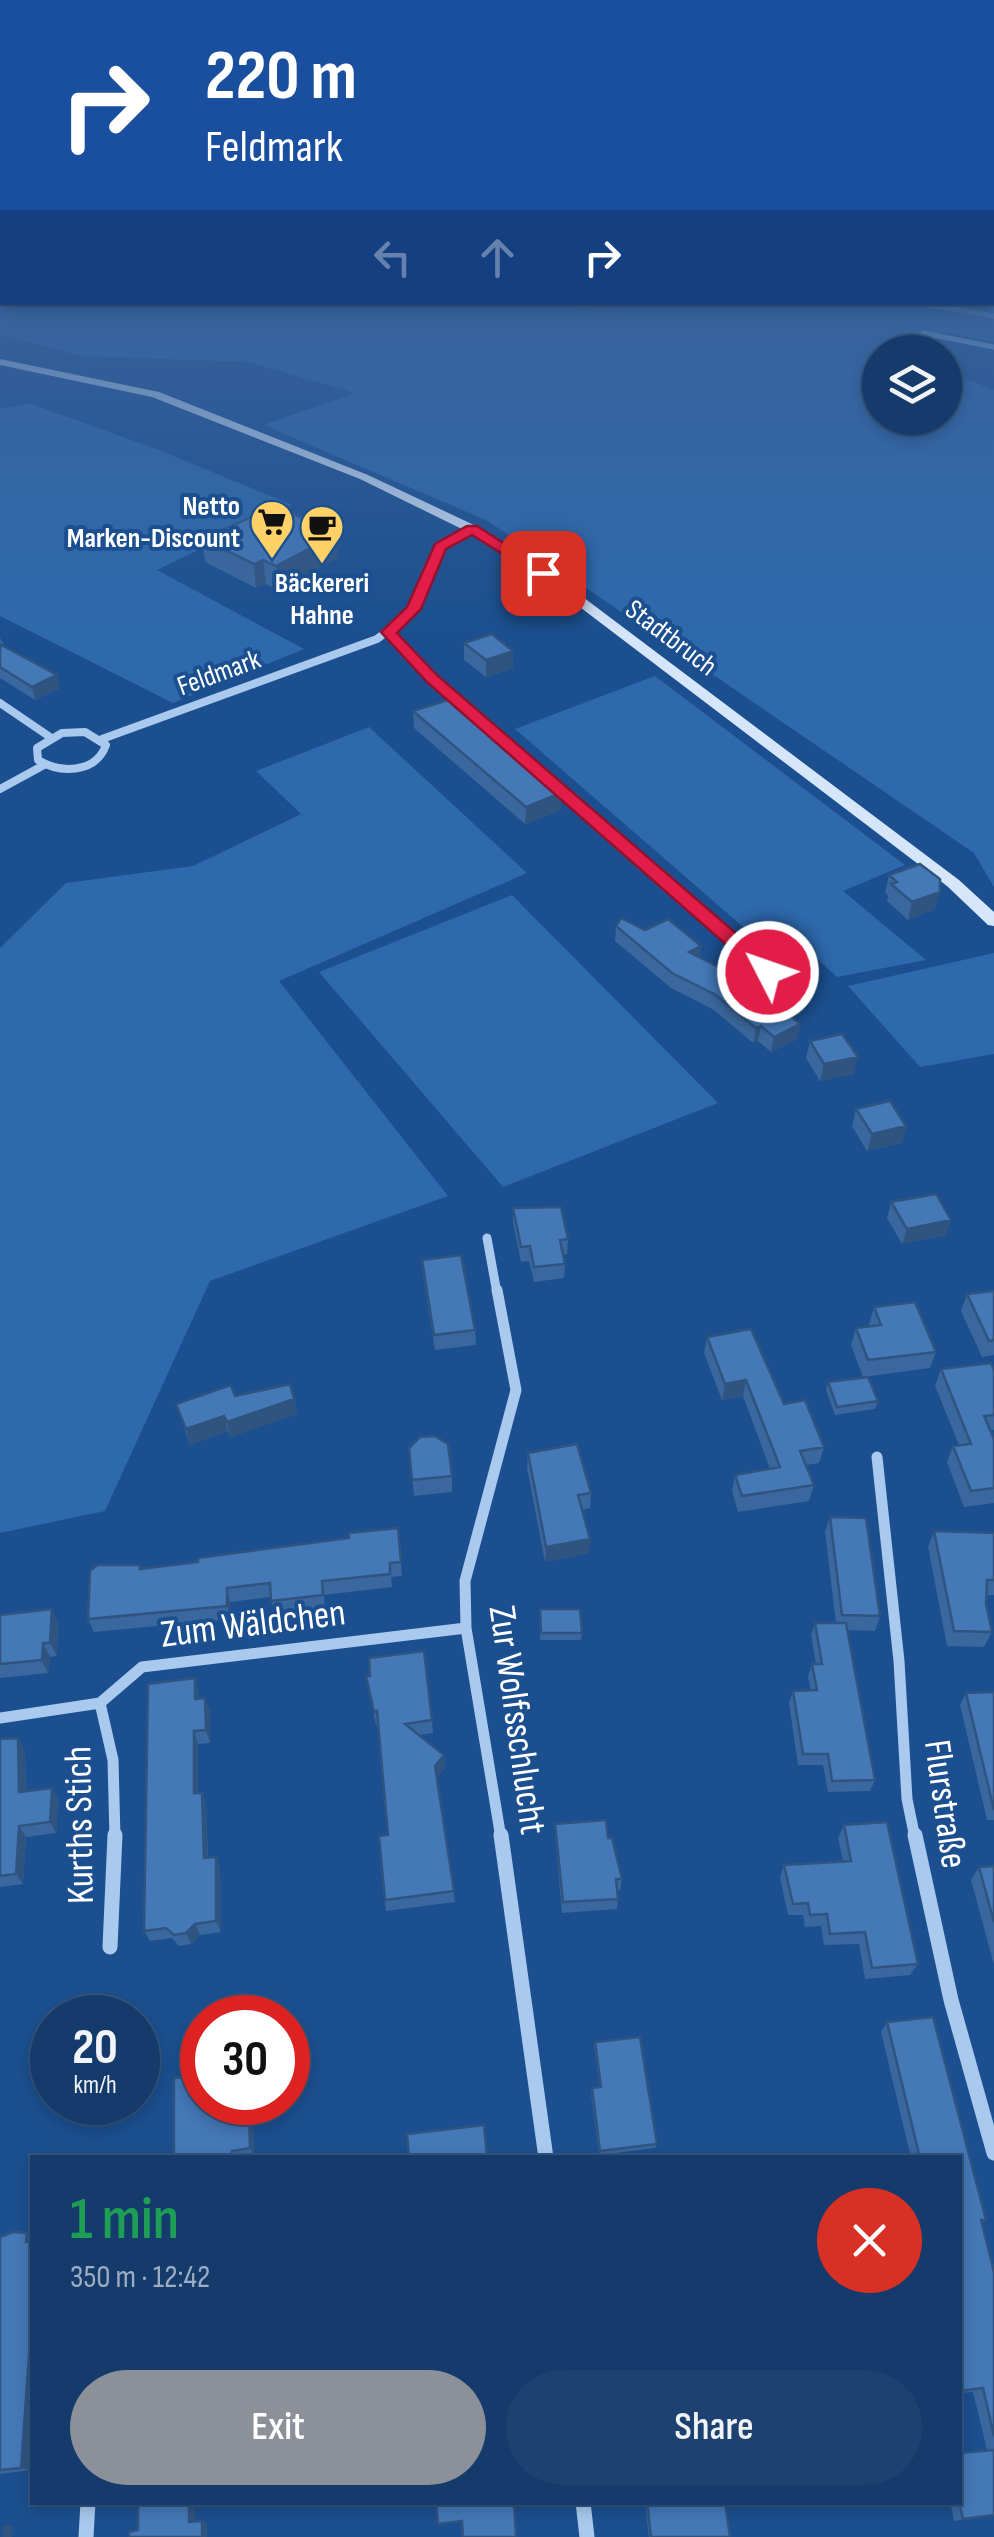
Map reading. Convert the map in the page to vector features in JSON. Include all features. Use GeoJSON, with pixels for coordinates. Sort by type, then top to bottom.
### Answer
{"type":"FeatureCollection","features":[{"type":"Feature","properties":{"kind":"street","name":"Stadtbruch"},"geometry":{"type":"LineString","coordinates":[[171,400],[348,470],[472,529],[543,573],[964,892],[994,921]]}},
{"type":"Feature","properties":{"kind":"street","name":"Feldmark"},"geometry":{"type":"LineString","coordinates":[[50,737],[74,731],[102,739],[350,651],[388,632],[413,609],[440,547],[472,529]]}},
{"type":"Feature","properties":{"kind":"street"},"geometry":{"type":"LineString","coordinates":[[388,632],[433,679],[768,972]]}},
{"type":"Feature","properties":{"kind":"street"},"geometry":{"type":"LineString","coordinates":[[0,703],[50,737],[36,754],[44,765]]}},
{"type":"Feature","properties":{"kind":"street","name":"Feldmark"},"geometry":{"type":"LineString","coordinates":[[0,789],[44,765],[62,770],[93,763],[105,751],[102,739]]}},
{"type":"Feature","properties":{"kind":"street","name":"Zur Wolfsschlucht"},"geometry":{"type":"LineString","coordinates":[[486,1238],[516,1390],[465,1581],[466,1628],[518,1937],[546,2155]]}},
{"type":"Feature","properties":{"kind":"street","name":"Flurstraße"},"geometry":{"type":"LineString","coordinates":[[878,1457],[899,1661],[907,1799],[951,2000],[994,2153]]}},
{"type":"Feature","properties":{"kind":"street","name":"Zum Wäldchen"},"geometry":{"type":"LineString","coordinates":[[100,1704],[142,1668],[466,1628]]}},
{"type":"Feature","properties":{"kind":"street"},"geometry":{"type":"LineString","coordinates":[[0,1718],[100,1704]]}},
{"type":"Feature","properties":{"kind":"street","name":"Kurths Stich"},"geometry":{"type":"LineString","coordinates":[[100,1704],[110,1731],[114,1817],[110,1946]]}},
{"type":"Feature","properties":{"kind":"street"},"geometry":{"type":"LineString","coordinates":[[86,2537],[88,2505]]}},
{"type":"Feature","properties":{"kind":"street"},"geometry":{"type":"LineString","coordinates":[[584,2505],[587,2537]]}},
{"type":"Feature","properties":{"kind":"shaded area"},"geometry":{"type":"Polygon","coordinates":[[[334,400],[862,400],[862,435],[962,435],[962,400],[994,400],[994,887],[974,853],[488,521],[264,425],[334,400]]]}},
{"type":"Feature","properties":{"kind":"shaded area"},"geometry":{"type":"Polygon","coordinates":[[[31,404],[159,450],[292,505],[157,570],[304,649],[173,703],[0,616],[0,408],[31,404]]]}},
{"type":"Feature","properties":{"kind":"shaded area"},"geometry":{"type":"Polygon","coordinates":[[[655,676],[905,865],[843,891],[926,960],[837,977],[793,937],[764,945],[515,729],[655,676]]]}},
{"type":"Feature","properties":{"kind":"shaded area"},"geometry":{"type":"Polygon","coordinates":[[[369,727],[527,873],[279,981],[448,1196],[210,1281],[105,1511],[0,1533],[0,948],[66,883],[193,866],[301,814],[256,771],[369,727]]]}},
{"type":"Feature","properties":{"kind":"shaded area"},"geometry":{"type":"Polygon","coordinates":[[[512,895],[718,1103],[503,1187],[319,972],[512,895]]]}},
{"type":"Feature","properties":{"kind":"shaded area"},"geometry":{"type":"Polygon","coordinates":[[[994,953],[994,1054],[920,1067],[848,986],[994,953]]]}},
{"type":"Feature","properties":{"kind":"building"},"geometry":{"type":"Polygon","coordinates":[[[276,506],[337,534],[276,566],[263,560],[254,564],[202,539],[276,506]]]}},
{"type":"Feature","properties":{"kind":"building"},"geometry":{"type":"Polygon","coordinates":[[[492,634],[513,651],[486,660],[464,643],[492,634]]]}},
{"type":"Feature","properties":{"kind":"building"},"geometry":{"type":"Polygon","coordinates":[[[0,644],[57,675],[32,687],[0,667],[0,644]]]}},
{"type":"Feature","properties":{"kind":"building"},"geometry":{"type":"Polygon","coordinates":[[[448,700],[533,774],[561,793],[526,807],[413,711],[448,700]]]}},
{"type":"Feature","properties":{"kind":"building"},"geometry":{"type":"Polygon","coordinates":[[[920,864],[940,879],[940,892],[912,902],[891,884],[897,882],[889,875],[920,864]]]}},
{"type":"Feature","properties":{"kind":"building"},"geometry":{"type":"Polygon","coordinates":[[[621,918],[645,930],[668,919],[701,946],[689,952],[752,984],[800,1024],[774,1037],[761,1026],[756,1028],[716,995],[672,973],[616,926],[621,918]]]}},
{"type":"Feature","properties":{"kind":"building"},"geometry":{"type":"Polygon","coordinates":[[[842,1034],[858,1057],[824,1064],[810,1041],[842,1034]]]}},
{"type":"Feature","properties":{"kind":"building"},"geometry":{"type":"Polygon","coordinates":[[[890,1101],[906,1126],[872,1134],[856,1109],[890,1101]]]}},
{"type":"Feature","properties":{"kind":"building"},"geometry":{"type":"Polygon","coordinates":[[[936,1194],[951,1220],[907,1229],[891,1202],[936,1194]]]}},
{"type":"Feature","properties":{"kind":"building"},"geometry":{"type":"Polygon","coordinates":[[[561,1207],[568,1239],[560,1240],[565,1264],[534,1267],[530,1246],[521,1247],[513,1208],[561,1207]]]}},
{"type":"Feature","properties":{"kind":"building"},"geometry":{"type":"Polygon","coordinates":[[[461,1255],[475,1330],[434,1335],[422,1260],[461,1255]]]}},
{"type":"Feature","properties":{"kind":"building"},"geometry":{"type":"Polygon","coordinates":[[[994,1291],[994,1340],[989,1341],[967,1294],[994,1291]]]}},
{"type":"Feature","properties":{"kind":"building"},"geometry":{"type":"Polygon","coordinates":[[[915,1302],[936,1352],[868,1360],[856,1328],[881,1325],[874,1307],[915,1302]]]}},
{"type":"Feature","properties":{"kind":"building"},"geometry":{"type":"Polygon","coordinates":[[[751,1329],[784,1404],[805,1400],[824,1447],[800,1451],[814,1485],[742,1496],[735,1475],[780,1467],[746,1380],[725,1384],[707,1337],[751,1329]]]}},
{"type":"Feature","properties":{"kind":"building"},"geometry":{"type":"Polygon","coordinates":[[[991,1363],[994,1415],[984,1416],[994,1439],[994,1488],[971,1491],[953,1446],[971,1444],[941,1369],[991,1363]]]}},
{"type":"Feature","properties":{"kind":"building"},"geometry":{"type":"Polygon","coordinates":[[[868,1377],[878,1401],[837,1407],[828,1382],[868,1377]]]}},
{"type":"Feature","properties":{"kind":"building"},"geometry":{"type":"Polygon","coordinates":[[[290,1384],[294,1399],[227,1422],[224,1416],[186,1429],[176,1404],[231,1385],[235,1396],[290,1384]]]}},
{"type":"Feature","properties":{"kind":"building"},"geometry":{"type":"Polygon","coordinates":[[[435,1436],[448,1444],[452,1476],[412,1480],[409,1448],[420,1437],[435,1436]]]}},
{"type":"Feature","properties":{"kind":"building"},"geometry":{"type":"Polygon","coordinates":[[[577,1444],[591,1493],[578,1495],[590,1539],[546,1547],[528,1453],[577,1444]]]}},
{"type":"Feature","properties":{"kind":"building"},"geometry":{"type":"Polygon","coordinates":[[[830,1517],[866,1518],[880,1616],[842,1615],[830,1517]]]}},
{"type":"Feature","properties":{"kind":"building"},"geometry":{"type":"Polygon","coordinates":[[[398,1528],[401,1562],[390,1563],[390,1574],[322,1581],[323,1595],[271,1601],[270,1583],[227,1588],[227,1606],[88,1619],[90,1571],[97,1565],[140,1565],[140,1569],[198,1562],[198,1558],[398,1528]]]}},
{"type":"Feature","properties":{"kind":"building"},"geometry":{"type":"Polygon","coordinates":[[[934,1531],[994,1533],[994,1580],[987,1580],[986,1604],[992,1632],[954,1631],[934,1531]]]}},
{"type":"Feature","properties":{"kind":"building"},"geometry":{"type":"Polygon","coordinates":[[[52,1609],[50,1643],[43,1643],[42,1660],[0,1664],[0,1615],[52,1609]]]}},
{"type":"Feature","properties":{"kind":"building"},"geometry":{"type":"Polygon","coordinates":[[[540,1609],[580,1609],[582,1633],[541,1633],[540,1609]]]}},
{"type":"Feature","properties":{"kind":"building"},"geometry":{"type":"Polygon","coordinates":[[[815,1623],[846,1623],[875,1780],[832,1781],[828,1754],[803,1754],[793,1691],[817,1690],[812,1664],[822,1664],[815,1623]]]}},
{"type":"Feature","properties":{"kind":"building"},"geometry":{"type":"Polygon","coordinates":[[[424,1651],[432,1720],[405,1724],[444,1755],[435,1766],[454,1891],[385,1900],[379,1836],[388,1835],[377,1711],[374,1712],[366,1676],[370,1676],[369,1658],[424,1651]]]}},
{"type":"Feature","properties":{"kind":"building"},"geometry":{"type":"Polygon","coordinates":[[[195,1678],[195,1699],[205,1698],[206,1730],[194,1731],[194,1793],[202,1793],[204,1858],[216,1857],[216,1921],[195,1924],[186,1933],[174,1935],[166,1928],[144,1931],[148,1684],[195,1678]]]}},
{"type":"Feature","properties":{"kind":"building"},"geometry":{"type":"Polygon","coordinates":[[[994,1692],[994,1810],[966,1693],[994,1692]]]}},
{"type":"Feature","properties":{"kind":"building"},"geometry":{"type":"Polygon","coordinates":[[[18,1738],[19,1792],[52,1788],[50,1822],[19,1826],[16,1874],[0,1876],[0,1739],[18,1738]]]}},
{"type":"Feature","properties":{"kind":"building"},"geometry":{"type":"Polygon","coordinates":[[[606,1820],[622,1879],[616,1879],[618,1899],[563,1902],[555,1824],[606,1820]]]}},
{"type":"Feature","properties":{"kind":"building"},"geometry":{"type":"Polygon","coordinates":[[[887,1822],[918,1964],[872,1968],[865,1932],[830,1934],[827,1914],[810,1915],[808,1903],[793,1904],[784,1865],[851,1861],[844,1825],[887,1822]]]}},
{"type":"Feature","properties":{"kind":"building"},"geometry":{"type":"Polygon","coordinates":[[[994,1866],[994,1922],[979,1867],[994,1866]]]}},
{"type":"Feature","properties":{"kind":"building"},"geometry":{"type":"Polygon","coordinates":[[[933,2017],[986,2220],[981,2220],[994,2272],[994,2436],[983,2388],[962,2391],[962,2155],[919,2155],[887,2022],[933,2017]]]}},
{"type":"Feature","properties":{"kind":"building"},"geometry":{"type":"Polygon","coordinates":[[[640,2037],[657,2144],[600,2151],[592,2088],[601,2087],[595,2042],[640,2037]]]}},
{"type":"Feature","properties":{"kind":"building"},"geometry":{"type":"Polygon","coordinates":[[[174,2078],[180,2078],[180,2125],[249,2125],[250,2148],[232,2151],[232,2155],[174,2155],[174,2078]]]}},
{"type":"Feature","properties":{"kind":"building"},"geometry":{"type":"Polygon","coordinates":[[[484,2125],[487,2155],[409,2155],[407,2134],[484,2125]]]}},
{"type":"Feature","properties":{"kind":"building"},"geometry":{"type":"Polygon","coordinates":[[[13,2232],[27,2233],[26,2242],[30,2241],[30,2342],[21,2468],[0,2470],[0,2237],[13,2232]]]}},
{"type":"Feature","properties":{"kind":"building"},"geometry":{"type":"Polygon","coordinates":[[[994,2450],[994,2515],[963,2519],[960,2505],[962,2453],[994,2450]]]}},
{"type":"Feature","properties":{"kind":"building"},"geometry":{"type":"Polygon","coordinates":[[[138,2505],[189,2505],[189,2522],[202,2521],[202,2537],[129,2537],[129,2532],[138,2530],[138,2505]]]}},
{"type":"Feature","properties":{"kind":"building"},"geometry":{"type":"Polygon","coordinates":[[[436,2505],[514,2505],[516,2537],[463,2537],[462,2521],[438,2524],[436,2505]]]}},
{"type":"Feature","properties":{"kind":"building"},"geometry":{"type":"Polygon","coordinates":[[[647,2505],[725,2505],[730,2537],[651,2537],[647,2505]]]}},
{"type":"Feature","properties":{"kind":"place","name":"Netto Marken-Discount"},"geometry":{"type":"Point","coordinates":[272,560]}},
{"type":"Feature","properties":{"kind":"place","name":"Bäckereri Hahne"},"geometry":{"type":"Point","coordinates":[322,565]}},
{"type":"Feature","properties":{"kind":"route"},"geometry":{"type":"LineString","coordinates":[[543,573],[472,529],[440,547],[413,609],[388,632],[433,679],[768,972]]}}]}
